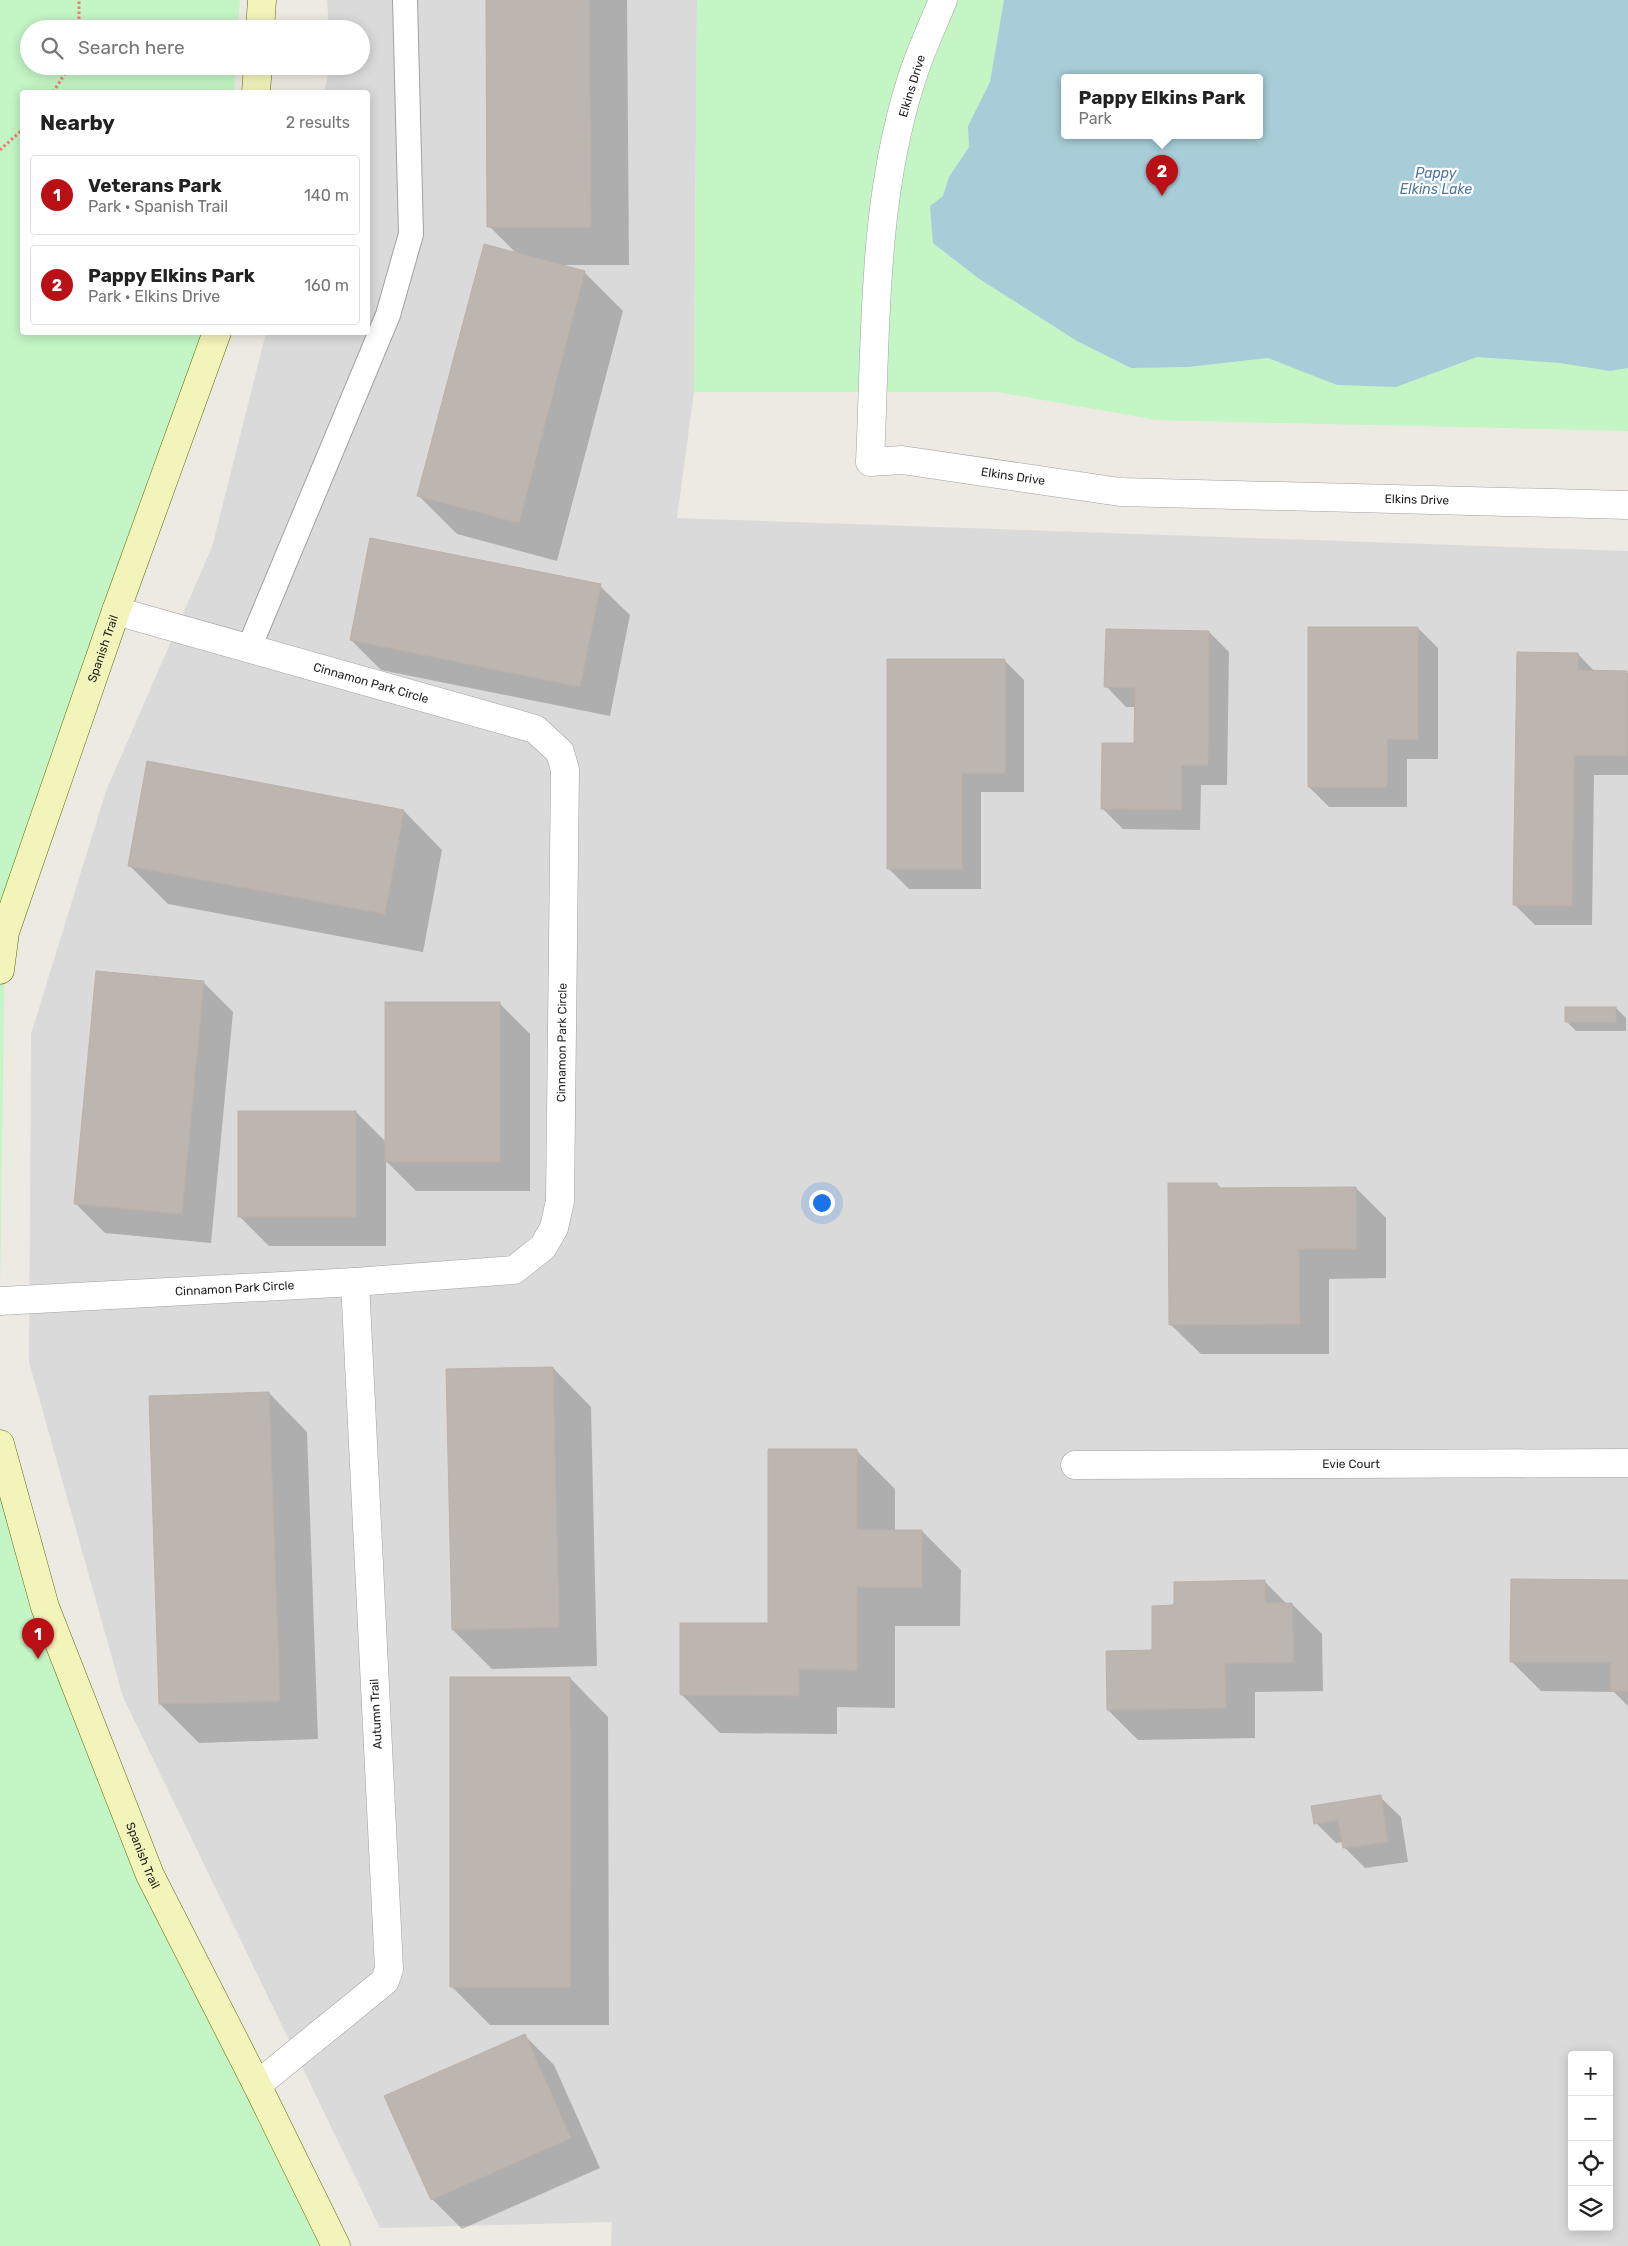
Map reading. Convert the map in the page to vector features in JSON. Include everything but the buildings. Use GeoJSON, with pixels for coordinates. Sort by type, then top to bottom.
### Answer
{"type":"FeatureCollection","features":[{"type":"Feature","properties":{"kind":"street"},"geometry":{"type":"LineString","coordinates":[[261,20],[262,0]]}},
{"type":"Feature","properties":{"kind":"street","name":"Elkins Drive"},"geometry":{"type":"LineString","coordinates":[[943,0],[911,81],[892,158],[878,269],[870,462],[902,460],[1120,492],[1628,505]]}},
{"type":"Feature","properties":{"kind":"street"},"geometry":{"type":"LineString","coordinates":[[256,90],[257,75]]}},
{"type":"Feature","properties":{"kind":"street","name":"Spanish Trail"},"geometry":{"type":"LineString","coordinates":[[0,970],[5,932],[116,610],[216,335]]}},
{"type":"Feature","properties":{"kind":"street","name":"Cinnamon Park Circle"},"geometry":{"type":"LineString","coordinates":[[0,1301],[354,1282],[514,1270],[543,1247],[554,1228],[560,1201],[565,770],[560,752],[535,729],[116,610]]}},
{"type":"Feature","properties":{"kind":"street","name":"Autumn Trail"},"geometry":{"type":"LineString","coordinates":[[257,2085],[385,1981],[389,1969],[354,1282]]}},
{"type":"Feature","properties":{"kind":"street","name":"Spanish Trail"},"geometry":{"type":"LineString","coordinates":[[0,1444],[45,1607],[150,1875],[257,2085],[336,2246]]}},
{"type":"Feature","properties":{"kind":"street","name":"Evie Court"},"geometry":{"type":"LineString","coordinates":[[1075,1465],[1628,1464]]}},
{"type":"Feature","properties":{"kind":"lane"},"geometry":{"type":"LineString","coordinates":[[249,648],[388,315],[411,234],[405,0]]}},
{"type":"Feature","properties":{"kind":"path"},"geometry":{"type":"LineString","coordinates":[[79,0],[79,20]]}},
{"type":"Feature","properties":{"kind":"path"},"geometry":{"type":"LineString","coordinates":[[54,90],[64,75]]}},
{"type":"Feature","properties":{"kind":"path"},"geometry":{"type":"LineString","coordinates":[[0,150],[20,132]]}},
{"type":"Feature","properties":{"kind":"shaded area"},"geometry":{"type":"Polygon","coordinates":[[[327,0],[697,0],[694,392],[677,518],[1628,551],[1628,2246],[611,2246],[612,2222],[380,2228],[123,1697],[29,1362],[31,1034],[106,791],[212,547],[265,335],[370,335],[370,90],[324,90],[328,75],[370,75],[370,20],[328,20],[327,0]]]}},
{"type":"Feature","properties":{"kind":"green space"},"geometry":{"type":"Polygon","coordinates":[[[0,0],[240,0],[239,20],[20,20],[20,75],[235,75],[234,90],[20,90],[20,335],[216,335],[5,932],[0,1292],[0,0]]]}},
{"type":"Feature","properties":{"kind":"green space","name":"Pappy Elkins Lake"},"geometry":{"type":"Polygon","coordinates":[[[697,0],[1628,0],[1628,431],[1157,420],[997,392],[694,392],[697,0]]]}},
{"type":"Feature","properties":{"kind":"green space"},"geometry":{"type":"Polygon","coordinates":[[[0,1443],[150,1875],[335,2246],[0,2246],[0,1443]]]}},
{"type":"Feature","properties":{"kind":"water","name":"Pappy Elkins Lake"},"geometry":{"type":"Polygon","coordinates":[[[1004,0],[1628,0],[1628,368],[1610,371],[1560,363],[1477,357],[1396,387],[1337,385],[1268,358],[1188,367],[1131,368],[1077,341],[978,278],[933,243],[930,206],[943,196],[949,177],[969,147],[968,126],[990,82],[1004,0]]]}},
{"type":"Feature","properties":{"kind":"place","name":"Pappy Elkins Park"},"geometry":{"type":"Point","coordinates":[1162,196]}},
{"type":"Feature","properties":{"kind":"place","name":"Veterans Park"},"geometry":{"type":"Point","coordinates":[38,1659]}}]}
